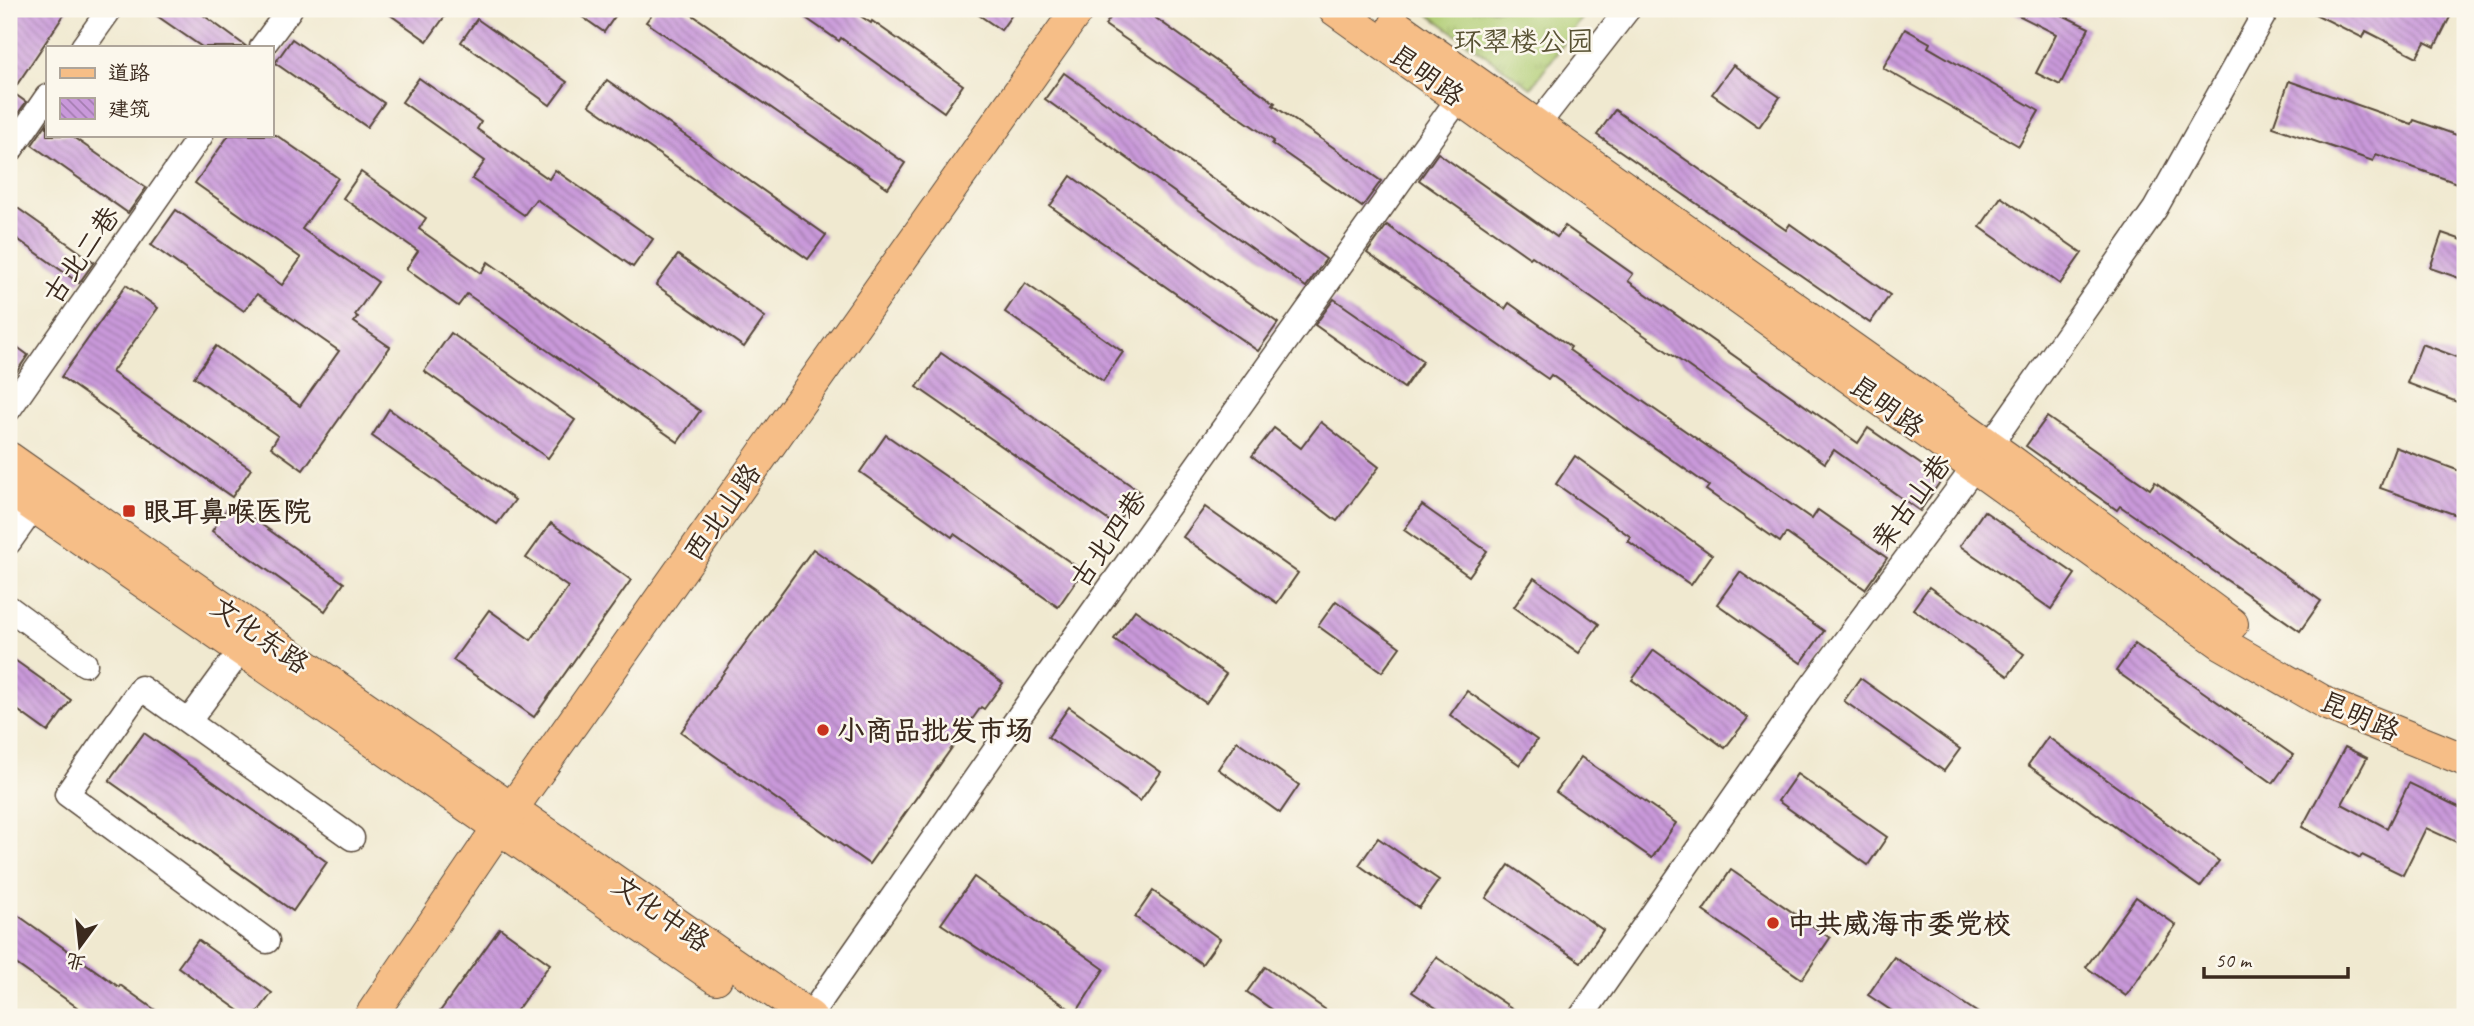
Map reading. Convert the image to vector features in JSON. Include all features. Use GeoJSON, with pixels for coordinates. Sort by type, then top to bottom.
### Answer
{"type":"FeatureCollection","features":[{"type":"Feature","properties":{"kind":"main road","name":"西北山路"},"geometry":{"type":"LineString","coordinates":[[370,1017],[506,818],[1078,9]]}},
{"type":"Feature","properties":{"kind":"main road","name":"昆明路"},"geometry":{"type":"LineString","coordinates":[[1334,9],[1459,98],[1530,135]]}},
{"type":"Feature","properties":{"kind":"main road","name":"昆明路"},"geometry":{"type":"LineString","coordinates":[[1371,9],[1530,135],[1981,457],[2234,626],[2339,688],[2465,738]]}},
{"type":"Feature","properties":{"kind":"main road","name":"昆明路"},"geometry":{"type":"LineString","coordinates":[[1981,457],[2221,643],[2329,705],[2465,760]]}},
{"type":"Feature","properties":{"kind":"main road","name":"文化东路"},"geometry":{"type":"LineString","coordinates":[[9,458],[255,631],[506,818]]}},
{"type":"Feature","properties":{"kind":"main road"},"geometry":{"type":"LineString","coordinates":[[21,498],[242,650],[506,818],[773,1017]]}},
{"type":"Feature","properties":{"kind":"main road","name":"文化中路"},"geometry":{"type":"LineString","coordinates":[[506,818],[809,1017]]}},
{"type":"Feature","properties":{"kind":"street"},"geometry":{"type":"LineString","coordinates":[[84,46],[110,9]]}},
{"type":"Feature","properties":{"kind":"street"},"geometry":{"type":"LineString","coordinates":[[263,46],[289,9]]}},
{"type":"Feature","properties":{"kind":"street"},"geometry":{"type":"LineString","coordinates":[[1530,135],[1628,9]]}},
{"type":"Feature","properties":{"kind":"street","name":"亲古山巷"},"geometry":{"type":"LineString","coordinates":[[1581,1017],[1808,691],[1981,457],[2155,209],[2267,9]]}},
{"type":"Feature","properties":{"kind":"street"},"geometry":{"type":"LineString","coordinates":[[9,152],[46,98]]}},
{"type":"Feature","properties":{"kind":"street","name":"古北四巷"},"geometry":{"type":"LineString","coordinates":[[809,1017],[1058,661],[1459,98]]}},
{"type":"Feature","properties":{"kind":"street","name":"古北二巷"},"geometry":{"type":"LineString","coordinates":[[9,409],[200,136]]}},
{"type":"Feature","properties":{"kind":"street"},"geometry":{"type":"LineString","coordinates":[[9,542],[21,498]]}},
{"type":"Feature","properties":{"kind":"street"},"geometry":{"type":"LineString","coordinates":[[9,608],[85,664]]}},
{"type":"Feature","properties":{"kind":"street"},"geometry":{"type":"LineString","coordinates":[[190,722],[242,650]]}},
{"type":"Feature","properties":{"kind":"street"},"geometry":{"type":"LineString","coordinates":[[267,941],[67,794],[141,688],[352,838]]}},
{"type":"Feature","properties":{"kind":"green space","name":"环翠楼公园"},"geometry":{"type":"Polygon","coordinates":[[[1421,9],[1589,9],[1531,88],[1421,9]]]}},
{"type":"Feature","properties":{"kind":"building"},"geometry":{"type":"Polygon","coordinates":[[[9,9],[68,9],[12,92],[26,102],[9,126],[9,9]]]}},
{"type":"Feature","properties":{"kind":"building"},"geometry":{"type":"Polygon","coordinates":[[[147,9],[195,9],[246,46],[201,46],[147,9]]]}},
{"type":"Feature","properties":{"kind":"building"},"geometry":{"type":"Polygon","coordinates":[[[382,9],[435,9],[445,16],[427,41],[382,9]]]}},
{"type":"Feature","properties":{"kind":"building"},"geometry":{"type":"Polygon","coordinates":[[[571,9],[620,9],[604,32],[571,9]]]}},
{"type":"Feature","properties":{"kind":"building"},"geometry":{"type":"Polygon","coordinates":[[[656,9],[684,9],[905,163],[888,188],[646,22],[656,9]]]}},
{"type":"Feature","properties":{"kind":"building"},"geometry":{"type":"Polygon","coordinates":[[[793,9],[850,9],[871,23],[872,21],[963,85],[944,112],[841,38],[839,41],[793,9]]]}},
{"type":"Feature","properties":{"kind":"building"},"geometry":{"type":"Polygon","coordinates":[[[970,9],[1016,9],[1001,30],[970,9]]]}},
{"type":"Feature","properties":{"kind":"building"},"geometry":{"type":"Polygon","coordinates":[[[1117,9],[1143,9],[1381,181],[1362,207],[1272,144],[1274,141],[1105,25],[1117,9]]]}},
{"type":"Feature","properties":{"kind":"building"},"geometry":{"type":"Polygon","coordinates":[[[2006,9],[2050,9],[2089,28],[2060,85],[2036,73],[2056,34],[2006,9]]]}},
{"type":"Feature","properties":{"kind":"building"},"geometry":{"type":"Polygon","coordinates":[[[2305,9],[2398,9],[2413,16],[2416,9],[2454,9],[2435,47],[2425,42],[2417,57],[2366,31],[2363,38],[2305,9]]]}},
{"type":"Feature","properties":{"kind":"building"},"geometry":{"type":"Polygon","coordinates":[[[477,19],[567,82],[550,105],[461,42],[477,19]]]}},
{"type":"Feature","properties":{"kind":"building"},"geometry":{"type":"Polygon","coordinates":[[[1905,29],[1930,43],[1928,47],[2039,111],[2019,146],[1883,68],[1905,29]]]}},
{"type":"Feature","properties":{"kind":"building"},"geometry":{"type":"Polygon","coordinates":[[[292,39],[384,103],[367,127],[275,63],[292,39]]]}},
{"type":"Feature","properties":{"kind":"building"},"geometry":{"type":"Polygon","coordinates":[[[1733,65],[1780,97],[1759,127],[1712,94],[1733,65]]]}},
{"type":"Feature","properties":{"kind":"building"},"geometry":{"type":"Polygon","coordinates":[[[1064,73],[1326,259],[1306,287],[1045,99],[1064,73]]]}},
{"type":"Feature","properties":{"kind":"building"},"geometry":{"type":"Polygon","coordinates":[[[419,78],[481,122],[477,129],[549,179],[555,170],[653,239],[633,267],[536,199],[524,215],[472,179],[485,161],[402,102],[419,78]]]}},
{"type":"Feature","properties":{"kind":"building"},"geometry":{"type":"Polygon","coordinates":[[[607,80],[826,235],[808,259],[589,105],[607,80]]]}},
{"type":"Feature","properties":{"kind":"building"},"geometry":{"type":"Polygon","coordinates":[[[2289,81],[2412,124],[2414,120],[2465,138],[2465,186],[2376,154],[2373,161],[2273,127],[2289,81]]]}},
{"type":"Feature","properties":{"kind":"building"},"geometry":{"type":"Polygon","coordinates":[[[1615,110],[1786,230],[1790,224],[1890,295],[1870,323],[1597,135],[1615,110]]]}},
{"type":"Feature","properties":{"kind":"building"},"geometry":{"type":"Polygon","coordinates":[[[46,124],[46,136],[71,136],[146,188],[128,213],[32,145],[46,124]]]}},
{"type":"Feature","properties":{"kind":"building"},"geometry":{"type":"Polygon","coordinates":[[[276,135],[338,178],[302,229],[378,282],[355,315],[358,317],[354,322],[390,347],[303,470],[271,447],[278,436],[194,377],[216,346],[300,406],[339,351],[257,294],[244,311],[151,245],[176,210],[282,285],[301,258],[195,183],[228,136],[276,135]]]}},
{"type":"Feature","properties":{"kind":"building"},"geometry":{"type":"Polygon","coordinates":[[[1438,153],[1557,237],[1565,226],[1633,274],[1628,281],[1858,443],[1868,428],[1942,479],[1920,511],[1834,450],[1825,463],[1532,256],[1530,258],[1419,180],[1438,153]]]}},
{"type":"Feature","properties":{"kind":"building"},"geometry":{"type":"Polygon","coordinates":[[[361,172],[426,218],[419,229],[481,273],[488,262],[700,411],[678,442],[467,294],[458,306],[406,269],[418,251],[343,198],[361,172]]]}},
{"type":"Feature","properties":{"kind":"building"},"geometry":{"type":"Polygon","coordinates":[[[1071,176],[1278,323],[1258,351],[1050,206],[1071,176]]]}},
{"type":"Feature","properties":{"kind":"building"},"geometry":{"type":"Polygon","coordinates":[[[2001,197],[2082,253],[2060,284],[1980,227],[2001,197]]]}},
{"type":"Feature","properties":{"kind":"building"},"geometry":{"type":"Polygon","coordinates":[[[9,202],[94,262],[79,283],[9,233],[9,202]]]}},
{"type":"Feature","properties":{"kind":"building"},"geometry":{"type":"Polygon","coordinates":[[[1387,225],[1505,309],[1509,303],[1571,347],[1569,350],[1812,519],[1818,510],[1887,558],[1865,589],[1786,533],[1780,542],[1706,490],[1709,486],[1551,375],[1548,379],[1367,253],[1387,225]]]}},
{"type":"Feature","properties":{"kind":"building"},"geometry":{"type":"Polygon","coordinates":[[[2442,233],[2465,241],[2465,280],[2430,268],[2442,233]]]}},
{"type":"Feature","properties":{"kind":"building"},"geometry":{"type":"Polygon","coordinates":[[[678,255],[765,317],[744,347],[656,285],[678,255]]]}},
{"type":"Feature","properties":{"kind":"building"},"geometry":{"type":"Polygon","coordinates":[[[1025,283],[1123,352],[1103,381],[1005,312],[1025,283]]]}},
{"type":"Feature","properties":{"kind":"building"},"geometry":{"type":"Polygon","coordinates":[[[126,285],[158,308],[112,372],[251,469],[232,497],[61,377],[126,285]]]}},
{"type":"Feature","properties":{"kind":"building"},"geometry":{"type":"Polygon","coordinates":[[[1334,299],[1423,361],[1404,388],[1315,325],[1334,299]]]}},
{"type":"Feature","properties":{"kind":"building"},"geometry":{"type":"Polygon","coordinates":[[[451,333],[575,420],[548,458],[424,371],[451,333]]]}},
{"type":"Feature","properties":{"kind":"building"},"geometry":{"type":"Polygon","coordinates":[[[9,341],[28,355],[9,383],[9,341]]]}},
{"type":"Feature","properties":{"kind":"building"},"geometry":{"type":"Polygon","coordinates":[[[2422,344],[2465,360],[2465,405],[2407,383],[2422,344]]]}},
{"type":"Feature","properties":{"kind":"building"},"geometry":{"type":"Polygon","coordinates":[[[941,353],[1139,491],[1115,525],[917,387],[941,353]]]}},
{"type":"Feature","properties":{"kind":"building"},"geometry":{"type":"Polygon","coordinates":[[[389,409],[515,500],[497,524],[372,436],[389,409]]]}},
{"type":"Feature","properties":{"kind":"building"},"geometry":{"type":"Polygon","coordinates":[[[2047,417],[2150,489],[2155,482],[2321,601],[2300,631],[2120,506],[2117,510],[2026,446],[2047,417]]]}},
{"type":"Feature","properties":{"kind":"building"},"geometry":{"type":"Polygon","coordinates":[[[1321,422],[1379,467],[1337,521],[1252,456],[1274,428],[1301,448],[1321,422]]]}},
{"type":"Feature","properties":{"kind":"building"},"geometry":{"type":"Polygon","coordinates":[[[886,435],[1083,571],[1058,607],[860,472],[886,435]]]}},
{"type":"Feature","properties":{"kind":"building"},"geometry":{"type":"Polygon","coordinates":[[[2395,447],[2465,473],[2465,518],[2380,488],[2395,447]]]}},
{"type":"Feature","properties":{"kind":"building"},"geometry":{"type":"Polygon","coordinates":[[[1575,456],[1712,555],[1691,585],[1628,541],[1631,537],[1556,484],[1575,456]]]}},
{"type":"Feature","properties":{"kind":"building"},"geometry":{"type":"Polygon","coordinates":[[[231,503],[344,583],[325,611],[212,531],[231,503]]]}},
{"type":"Feature","properties":{"kind":"building"},"geometry":{"type":"Polygon","coordinates":[[[1422,505],[1487,551],[1469,576],[1404,530],[1422,505]]]}},
{"type":"Feature","properties":{"kind":"building"},"geometry":{"type":"Polygon","coordinates":[[[1205,507],[1298,573],[1277,603],[1183,537],[1205,507]]]}},
{"type":"Feature","properties":{"kind":"building"},"geometry":{"type":"Polygon","coordinates":[[[1984,511],[2075,574],[2051,609],[1960,546],[1984,511]]]}},
{"type":"Feature","properties":{"kind":"building"},"geometry":{"type":"Polygon","coordinates":[[[551,523],[631,580],[534,717],[453,660],[489,610],[531,640],[568,587],[526,558],[551,523]]]}},
{"type":"Feature","properties":{"kind":"building","name":"小商品批发市场"},"geometry":{"type":"Polygon","coordinates":[[[813,549],[1003,683],[984,709],[981,707],[869,864],[681,732],[813,549]]]}},
{"type":"Feature","properties":{"kind":"building"},"geometry":{"type":"Polygon","coordinates":[[[1740,572],[1824,631],[1801,663],[1717,604],[1740,572]]]}},
{"type":"Feature","properties":{"kind":"building"},"geometry":{"type":"Polygon","coordinates":[[[1534,578],[1599,624],[1579,653],[1514,607],[1534,578]]]}},
{"type":"Feature","properties":{"kind":"building"},"geometry":{"type":"Polygon","coordinates":[[[1929,587],[2024,654],[2008,676],[1913,609],[1929,587]]]}},
{"type":"Feature","properties":{"kind":"building"},"geometry":{"type":"Polygon","coordinates":[[[1336,601],[1400,647],[1382,672],[1318,626],[1336,601]]]}},
{"type":"Feature","properties":{"kind":"building"},"geometry":{"type":"Polygon","coordinates":[[[1135,610],[1226,674],[1206,703],[1114,639],[1135,610]]]}},
{"type":"Feature","properties":{"kind":"building"},"geometry":{"type":"Polygon","coordinates":[[[2135,644],[2293,755],[2273,783],[2116,671],[2135,644]]]}},
{"type":"Feature","properties":{"kind":"building"},"geometry":{"type":"Polygon","coordinates":[[[1654,650],[1748,718],[1725,748],[1632,680],[1654,650]]]}},
{"type":"Feature","properties":{"kind":"building"},"geometry":{"type":"Polygon","coordinates":[[[9,656],[71,700],[48,732],[9,704],[9,656]]]}},
{"type":"Feature","properties":{"kind":"building"},"geometry":{"type":"Polygon","coordinates":[[[1860,678],[1960,749],[1944,771],[1844,701],[1860,678]]]}},
{"type":"Feature","properties":{"kind":"building"},"geometry":{"type":"Polygon","coordinates":[[[1467,691],[1537,740],[1520,765],[1450,715],[1467,691]]]}},
{"type":"Feature","properties":{"kind":"building"},"geometry":{"type":"Polygon","coordinates":[[[1069,707],[1161,772],[1140,801],[1048,737],[1069,707]]]}},
{"type":"Feature","properties":{"kind":"building"},"geometry":{"type":"Polygon","coordinates":[[[144,733],[327,862],[293,911],[109,781],[144,733]]]}},
{"type":"Feature","properties":{"kind":"building"},"geometry":{"type":"Polygon","coordinates":[[[2048,737],[2219,861],[2200,887],[2028,765],[2048,737]]]}},
{"type":"Feature","properties":{"kind":"building"},"geometry":{"type":"Polygon","coordinates":[[[1237,741],[1299,785],[1280,813],[1218,769],[1237,741]]]}},
{"type":"Feature","properties":{"kind":"building"},"geometry":{"type":"Polygon","coordinates":[[[2345,747],[2367,758],[2342,804],[2387,828],[2409,783],[2465,810],[2465,846],[2426,828],[2403,875],[2362,855],[2360,858],[2302,827],[2345,747]]]}},
{"type":"Feature","properties":{"kind":"building"},"geometry":{"type":"Polygon","coordinates":[[[1581,757],[1676,823],[1652,858],[1556,792],[1581,757]]]}},
{"type":"Feature","properties":{"kind":"building"},"geometry":{"type":"Polygon","coordinates":[[[1797,774],[1887,837],[1868,865],[1778,801],[1797,774]]]}},
{"type":"Feature","properties":{"kind":"building"},"geometry":{"type":"Polygon","coordinates":[[[1378,838],[1439,880],[1419,908],[1359,865],[1378,838]]]}},
{"type":"Feature","properties":{"kind":"building"},"geometry":{"type":"Polygon","coordinates":[[[1509,865],[1603,930],[1581,962],[1486,898],[1509,865]]]}},
{"type":"Feature","properties":{"kind":"building"},"geometry":{"type":"Polygon","coordinates":[[[1731,870],[1830,938],[1802,979],[1703,911],[1731,870]]]}},
{"type":"Feature","properties":{"kind":"building"},"geometry":{"type":"Polygon","coordinates":[[[974,877],[1104,969],[1076,1013],[941,924],[974,877]]]}},
{"type":"Feature","properties":{"kind":"building"},"geometry":{"type":"Polygon","coordinates":[[[1153,891],[1220,939],[1202,964],[1135,917],[1153,891]]]}},
{"type":"Feature","properties":{"kind":"building"},"geometry":{"type":"Polygon","coordinates":[[[2136,897],[2176,925],[2126,996],[2086,967],[2136,897]]]}},
{"type":"Feature","properties":{"kind":"building"},"geometry":{"type":"Polygon","coordinates":[[[9,909],[165,1017],[91,1017],[9,959],[9,909]]]}},
{"type":"Feature","properties":{"kind":"building"},"geometry":{"type":"Polygon","coordinates":[[[500,928],[550,964],[512,1017],[436,1017],[500,928]]]}},
{"type":"Feature","properties":{"kind":"building"},"geometry":{"type":"Polygon","coordinates":[[[198,940],[272,993],[254,1017],[248,1017],[178,967],[198,940]]]}},
{"type":"Feature","properties":{"kind":"building"},"geometry":{"type":"Polygon","coordinates":[[[1436,957],[1525,1017],[1450,1017],[1412,992],[1436,957]]]}},
{"type":"Feature","properties":{"kind":"building"},"geometry":{"type":"Polygon","coordinates":[[[1894,957],[1984,1017],[1901,1017],[1868,995],[1894,957]]]}},
{"type":"Feature","properties":{"kind":"building"},"geometry":{"type":"Polygon","coordinates":[[[1265,967],[1336,1017],[1283,1017],[1247,992],[1265,967]]]}},
{"type":"Feature","properties":{"kind":"place","name":"眼耳鼻喉医院"},"geometry":{"type":"Point","coordinates":[129,511]}},
{"type":"Feature","properties":{"kind":"place","name":"小商品批发市场"},"geometry":{"type":"Point","coordinates":[823,730]}},
{"type":"Feature","properties":{"kind":"place","name":"中共威海市委党校"},"geometry":{"type":"Point","coordinates":[1773,923]}}]}
